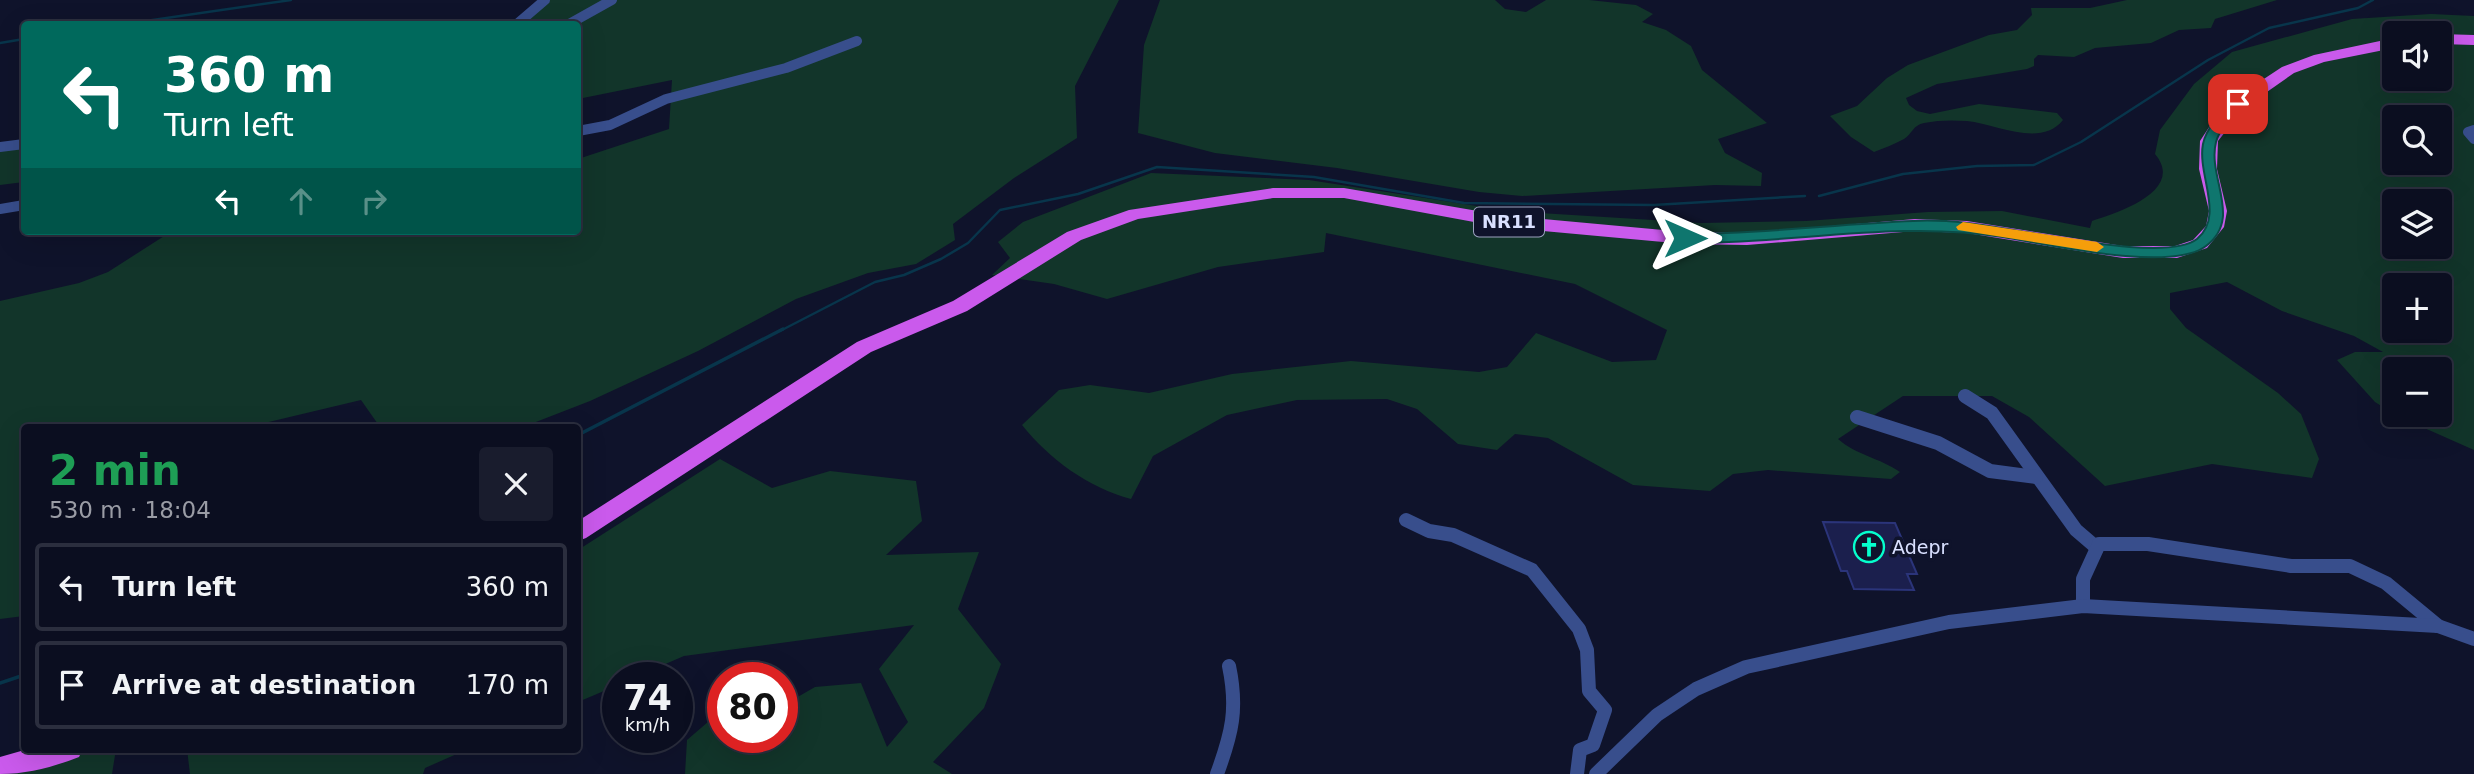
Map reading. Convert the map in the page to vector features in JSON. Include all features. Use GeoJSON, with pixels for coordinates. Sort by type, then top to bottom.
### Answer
{"type":"FeatureCollection","features":[{"type":"Feature","properties":{"kind":"highway"},"geometry":{"type":"LineString","coordinates":[[2452,39],[2474,40]]}},
{"type":"Feature","properties":{"kind":"highway","name":"NR11"},"geometry":{"type":"LineString","coordinates":[[581,530],[864,347],[960,306],[1074,236],[1135,214],[1273,193],[1344,193],[1501,221],[1685,238],[1747,239],[1915,225],[1967,227],[2123,252],[2177,252],[2200,244],[2215,227],[2218,211],[2208,169],[2209,141],[2223,119],[2238,104],[2288,70],[2320,58],[2382,45]]}},
{"type":"Feature","properties":{"kind":"highway"},"geometry":{"type":"LineString","coordinates":[[0,769],[55,753]]}},
{"type":"Feature","properties":{"kind":"street"},"geometry":{"type":"LineString","coordinates":[[520,21],[545,0]]}},
{"type":"Feature","properties":{"kind":"street"},"geometry":{"type":"LineString","coordinates":[[574,21],[612,0]]}},
{"type":"Feature","properties":{"kind":"street"},"geometry":{"type":"LineString","coordinates":[[581,130],[610,125],[666,99],[786,68],[858,41]]}},
{"type":"Feature","properties":{"kind":"street"},"geometry":{"type":"LineString","coordinates":[[2474,130],[2468,132],[2474,139]]}},
{"type":"Feature","properties":{"kind":"street"},"geometry":{"type":"LineString","coordinates":[[0,147],[21,145]]}},
{"type":"Feature","properties":{"kind":"street"},"geometry":{"type":"LineString","coordinates":[[0,209],[21,206]]}},
{"type":"Feature","properties":{"kind":"street"},"geometry":{"type":"LineString","coordinates":[[1965,396],[1992,413],[2076,530],[2097,548]]}},
{"type":"Feature","properties":{"kind":"street"},"geometry":{"type":"LineString","coordinates":[[1857,417],[1938,443],[1990,471],[2036,477]]}},
{"type":"Feature","properties":{"kind":"street"},"geometry":{"type":"LineString","coordinates":[[1406,520],[1429,531],[1454,535],[1532,570],[1579,629],[1587,650],[1589,691],[1605,710],[1593,745],[1580,750],[1577,774]]}},
{"type":"Feature","properties":{"kind":"street"},"geometry":{"type":"LineString","coordinates":[[2082,606],[2080,590],[2087,564],[2095,557],[2099,544],[2131,541],[2289,566],[2348,565],[2372,576],[2416,605],[2438,626]]}},
{"type":"Feature","properties":{"kind":"street"},"geometry":{"type":"LineString","coordinates":[[1596,774],[1657,715],[1696,690],[1746,667],[1861,639],[1949,622],[2082,606],[2438,626],[2474,639]]}},
{"type":"Feature","properties":{"kind":"street"},"geometry":{"type":"LineString","coordinates":[[1217,774],[1232,734],[1235,695],[1229,666]]}},
{"type":"Feature","properties":{"kind":"green space"},"geometry":{"type":"Polygon","coordinates":[[[545,0],[1119,0],[1075,86],[1077,138],[1014,178],[953,224],[955,240],[916,264],[868,273],[796,299],[698,351],[590,401],[531,424],[378,424],[361,400],[261,424],[21,424],[21,616],[0,619],[0,301],[79,283],[108,272],[166,235],[581,235],[581,158],[669,129],[672,80],[581,98],[581,21],[520,21],[545,0]]]}},
{"type":"Feature","properties":{"kind":"green space"},"geometry":{"type":"Polygon","coordinates":[[[1160,0],[1495,0],[1505,9],[1526,12],[1546,0],[1589,0],[1636,5],[1653,14],[1642,22],[1666,30],[1691,46],[1702,70],[1767,123],[1718,139],[1725,153],[1762,173],[1761,186],[1715,185],[1522,196],[1215,153],[1138,133],[1144,45],[1160,0]]]}},
{"type":"Feature","properties":{"kind":"green space"},"geometry":{"type":"Polygon","coordinates":[[[2127,0],[2277,0],[2215,19],[2211,28],[2179,30],[2151,43],[2095,48],[2074,57],[2038,55],[2034,59],[2034,66],[2027,69],[1937,84],[1906,98],[1909,105],[1917,111],[1930,114],[1979,104],[2057,113],[2063,120],[2054,128],[2043,132],[2018,132],[1967,121],[1935,121],[1920,124],[1904,139],[1874,152],[1851,137],[1830,116],[1857,106],[1887,78],[1908,65],[1989,35],[2017,30],[2032,15],[2031,8],[2090,8],[2127,0]]]}},
{"type":"Feature","properties":{"kind":"green space"},"geometry":{"type":"Polygon","coordinates":[[[2431,14],[2474,16],[2474,450],[2422,427],[2452,427],[2452,357],[2382,357],[2382,406],[2337,360],[2355,352],[2383,352],[2354,336],[2282,311],[2227,282],[2170,293],[2170,309],[2186,328],[2278,393],[2301,414],[2319,459],[2312,478],[2212,464],[2105,486],[2029,417],[1992,396],[1903,396],[1838,439],[1852,449],[1900,472],[1891,479],[1768,470],[1733,474],[1710,491],[1633,485],[1548,438],[1515,434],[1497,450],[1458,444],[1417,409],[1387,399],[1297,400],[1227,415],[1153,456],[1131,499],[1100,488],[1071,471],[1022,425],[1059,390],[1090,385],[1149,393],[1232,374],[1351,361],[1479,372],[1507,367],[1536,333],[1612,362],[1656,360],[1667,330],[1575,284],[1326,233],[1324,252],[1218,267],[1107,299],[1054,284],[992,275],[1010,258],[998,242],[1023,222],[1151,173],[1309,180],[1509,211],[1701,223],[1806,221],[1928,212],[2002,211],[2090,228],[2092,221],[2131,206],[2155,189],[2162,179],[2162,167],[2155,154],[2160,130],[2194,84],[2232,52],[2352,19],[2431,14]]]}},
{"type":"Feature","properties":{"kind":"green space"},"geometry":{"type":"Polygon","coordinates":[[[21,144],[21,182],[0,185],[0,147],[21,144]]]}},
{"type":"Feature","properties":{"kind":"green space"},"geometry":{"type":"Polygon","coordinates":[[[720,459],[772,488],[830,471],[916,481],[922,521],[886,555],[979,552],[958,609],[1001,664],[984,708],[933,762],[952,774],[685,774],[686,753],[693,753],[693,735],[707,723],[707,753],[798,753],[798,697],[815,687],[861,683],[887,747],[908,722],[879,669],[914,625],[684,656],[670,662],[602,662],[602,692],[581,701],[581,548],[720,459]]]}},
{"type":"Feature","properties":{"kind":"green space"},"geometry":{"type":"Polygon","coordinates":[[[56,753],[115,753],[112,774],[0,774],[0,769],[56,753]]]}},
{"type":"Feature","properties":{"kind":"green space"},"geometry":{"type":"Polygon","coordinates":[[[187,753],[459,753],[425,768],[423,774],[190,774],[187,753]]]}},
{"type":"Feature","properties":{"kind":"building","name":"Adepr"},"geometry":{"type":"Polygon","coordinates":[[[1823,522],[1895,523],[1917,574],[1907,574],[1914,590],[1854,589],[1847,571],[1841,571],[1823,522]]]}},
{"type":"Feature","properties":{"kind":"waterway"},"geometry":{"type":"LineString","coordinates":[[146,21],[291,0]]}},
{"type":"Feature","properties":{"kind":"waterway"},"geometry":{"type":"LineString","coordinates":[[1819,196],[1903,174],[1977,166],[2034,165],[2081,142],[2208,60],[2269,28],[2358,8],[2373,0]]}},
{"type":"Feature","properties":{"kind":"waterway"},"geometry":{"type":"LineString","coordinates":[[0,43],[21,40]]}},
{"type":"Feature","properties":{"kind":"waterway"},"geometry":{"type":"LineString","coordinates":[[780,331],[875,282],[904,275],[941,259],[968,243],[1000,210],[1078,194],[1157,167],[1314,177],[1464,203],[1654,205],[1805,196]]}},
{"type":"Feature","properties":{"kind":"waterway"},"geometry":{"type":"LineString","coordinates":[[581,433],[783,329]]}},
{"type":"Feature","properties":{"kind":"waterway"},"geometry":{"type":"LineString","coordinates":[[0,683],[21,676]]}},
{"type":"Feature","properties":{"kind":"slow traffic"},"geometry":{"type":"LineString","coordinates":[[1963,227],[2097,247]]}},
{"type":"Feature","properties":{"kind":"place","name":"Adepr"},"geometry":{"type":"Point","coordinates":[1869,547]}},
{"type":"Feature","properties":{"kind":"route"},"geometry":{"type":"LineString","coordinates":[[1685,238],[1747,239],[1915,225],[1967,227],[2123,252],[2177,252],[2200,244],[2215,227],[2218,211],[2208,169],[2209,141],[2223,119],[2238,104]]}}]}
